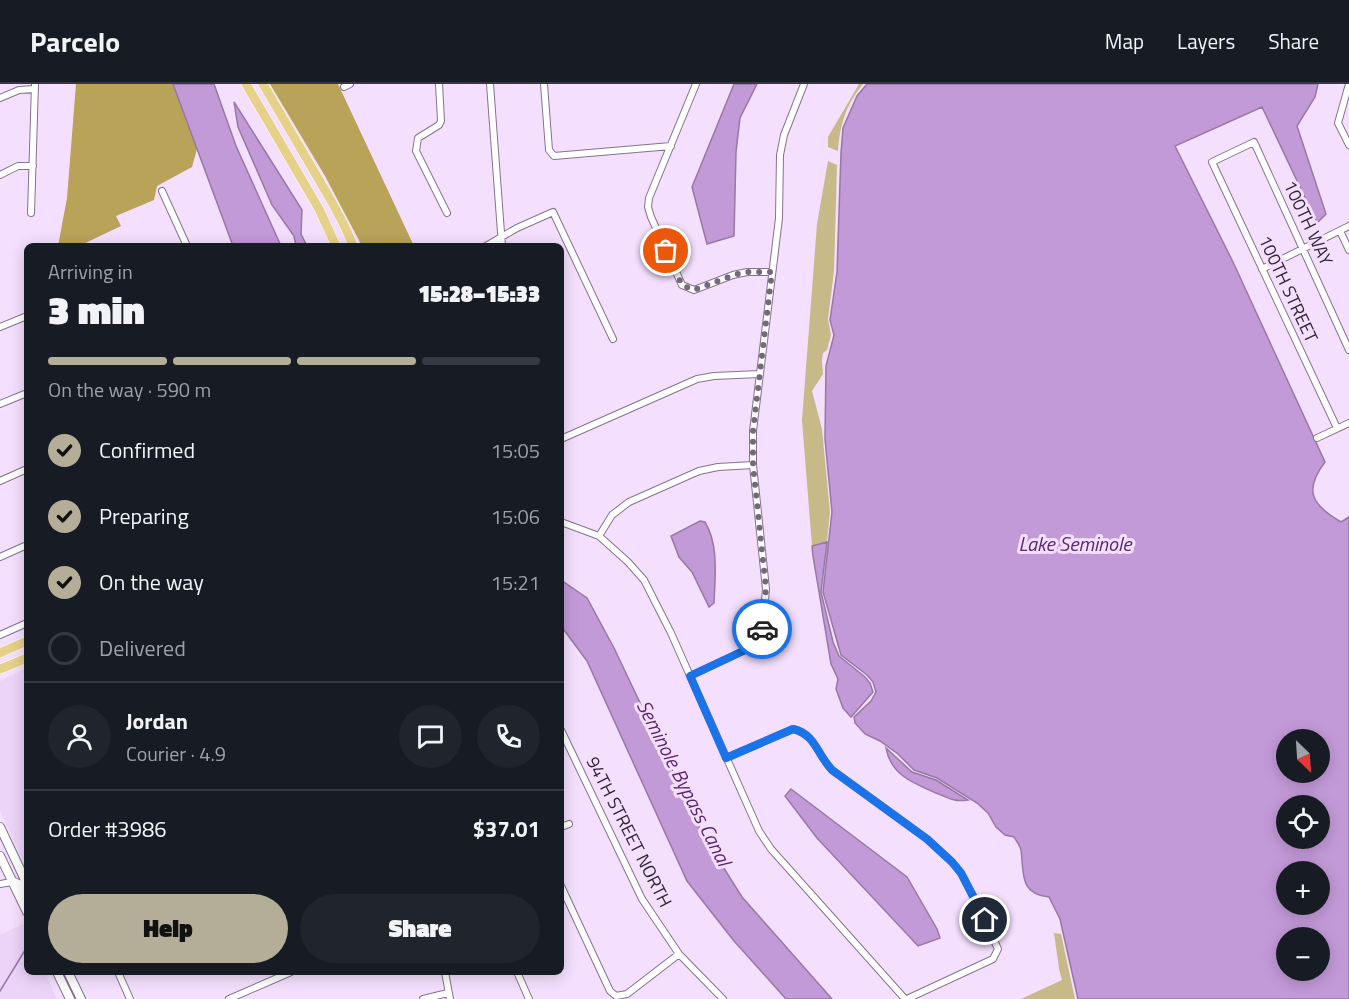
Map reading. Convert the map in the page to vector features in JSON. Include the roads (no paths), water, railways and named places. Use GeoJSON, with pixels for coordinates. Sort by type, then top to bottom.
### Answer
{"type":"FeatureCollection","features":[{"type":"Feature","properties":{"kind":"main road"},"geometry":{"type":"LineString","coordinates":[[246,84],[319,209],[335,243]]}},
{"type":"Feature","properties":{"kind":"main road"},"geometry":{"type":"LineString","coordinates":[[263,84],[333,204],[351,243]]}},
{"type":"Feature","properties":{"kind":"main road"},"geometry":{"type":"LineString","coordinates":[[0,653],[24,642]]}},
{"type":"Feature","properties":{"kind":"main road"},"geometry":{"type":"LineString","coordinates":[[0,669],[24,658]]}},
{"type":"Feature","properties":{"kind":"main road"},"geometry":{"type":"LineString","coordinates":[[0,827],[24,878]]}},
{"type":"Feature","properties":{"kind":"main road"},"geometry":{"type":"LineString","coordinates":[[0,856],[24,906]]}},
{"type":"Feature","properties":{"kind":"main road"},"geometry":{"type":"LineString","coordinates":[[12,882],[21,885],[24,891]]}},
{"type":"Feature","properties":{"kind":"main road"},"geometry":{"type":"LineString","coordinates":[[58,975],[70,999]]}},
{"type":"Feature","properties":{"kind":"main road"},"geometry":{"type":"LineString","coordinates":[[70,975],[81,999]]}},
{"type":"Feature","properties":{"kind":"street"},"geometry":{"type":"LineString","coordinates":[[439,84],[441,122],[418,138],[416,151],[447,213]]}},
{"type":"Feature","properties":{"kind":"street"},"geometry":{"type":"LineString","coordinates":[[490,84],[502,243]]}},
{"type":"Feature","properties":{"kind":"street"},"geometry":{"type":"LineString","coordinates":[[544,84],[549,150],[554,156],[671,146]]}},
{"type":"Feature","properties":{"kind":"street"},"geometry":{"type":"LineString","coordinates":[[696,84],[649,198],[648,207],[651,217],[682,285],[694,290],[734,275],[747,272],[772,272]]}},
{"type":"Feature","properties":{"kind":"street"},"geometry":{"type":"LineString","coordinates":[[690,676],[758,644],[760,640],[766,589],[753,465],[753,431],[779,218],[780,155],[784,135],[804,84]]}},
{"type":"Feature","properties":{"kind":"street"},"geometry":{"type":"LineString","coordinates":[[1349,84],[1338,123],[1349,145]]}},
{"type":"Feature","properties":{"kind":"street"},"geometry":{"type":"LineString","coordinates":[[0,98],[19,90],[35,87],[31,213]]}},
{"type":"Feature","properties":{"kind":"street","name":"100TH WAY"},"geometry":{"type":"LineString","coordinates":[[1212,162],[1254,142],[1349,350]]}},
{"type":"Feature","properties":{"kind":"street","name":"100TH STREET"},"geometry":{"type":"LineString","coordinates":[[1212,162],[1337,428]]}},
{"type":"Feature","properties":{"kind":"street"},"geometry":{"type":"LineString","coordinates":[[0,175],[18,166],[33,166]]}},
{"type":"Feature","properties":{"kind":"street"},"geometry":{"type":"LineString","coordinates":[[162,191],[186,243]]}},
{"type":"Feature","properties":{"kind":"street"},"geometry":{"type":"LineString","coordinates":[[492,243],[517,228],[553,212],[613,339]]}},
{"type":"Feature","properties":{"kind":"street"},"geometry":{"type":"LineString","coordinates":[[1262,268],[1349,226]]}},
{"type":"Feature","properties":{"kind":"street"},"geometry":{"type":"LineString","coordinates":[[1340,231],[1349,250]]}},
{"type":"Feature","properties":{"kind":"street"},"geometry":{"type":"LineString","coordinates":[[0,327],[24,317]]}},
{"type":"Feature","properties":{"kind":"street"},"geometry":{"type":"LineString","coordinates":[[564,438],[698,379],[759,374]]}},
{"type":"Feature","properties":{"kind":"street"},"geometry":{"type":"LineString","coordinates":[[0,405],[24,394]]}},
{"type":"Feature","properties":{"kind":"street"},"geometry":{"type":"LineString","coordinates":[[1317,438],[1349,423]]}},
{"type":"Feature","properties":{"kind":"street"},"geometry":{"type":"LineString","coordinates":[[599,536],[612,515],[629,502],[699,471],[718,466],[753,465]]}},
{"type":"Feature","properties":{"kind":"street"},"geometry":{"type":"LineString","coordinates":[[0,481],[24,470]]}},
{"type":"Feature","properties":{"kind":"street"},"geometry":{"type":"LineString","coordinates":[[564,523],[599,536],[644,580],[690,676],[726,758],[752,817],[771,849],[906,999],[993,960],[998,949],[961,873],[952,862],[927,839],[832,770],[809,736],[793,729],[726,758]]}},
{"type":"Feature","properties":{"kind":"street"},"geometry":{"type":"LineString","coordinates":[[0,556],[24,546]]}},
{"type":"Feature","properties":{"kind":"street"},"geometry":{"type":"LineString","coordinates":[[0,635],[24,624]]}},
{"type":"Feature","properties":{"kind":"street","name":"94TH STREET NORTH"},"geometry":{"type":"LineString","coordinates":[[564,736],[642,899],[680,954],[723,999]]}},
{"type":"Feature","properties":{"kind":"street"},"geometry":{"type":"LineString","coordinates":[[564,826],[569,824]]}},
{"type":"Feature","properties":{"kind":"street"},"geometry":{"type":"LineString","coordinates":[[0,884],[12,882]]}},
{"type":"Feature","properties":{"kind":"street"},"geometry":{"type":"LineString","coordinates":[[564,892],[610,991],[616,996],[627,994],[680,954]]}},
{"type":"Feature","properties":{"kind":"street"},"geometry":{"type":"LineString","coordinates":[[121,975],[130,999]]}},
{"type":"Feature","properties":{"kind":"street"},"geometry":{"type":"LineString","coordinates":[[229,999],[284,975]]}},
{"type":"Feature","properties":{"kind":"street"},"geometry":{"type":"LineString","coordinates":[[423,999],[449,996],[446,975]]}},
{"type":"Feature","properties":{"kind":"street"},"geometry":{"type":"LineString","coordinates":[[518,975],[529,999]]}},
{"type":"Feature","properties":{"kind":"water"},"geometry":{"type":"Polygon","coordinates":[[[173,84],[214,84],[236,146],[280,243],[232,243],[173,84]]]}},
{"type":"Feature","properties":{"kind":"water"},"geometry":{"type":"Polygon","coordinates":[[[734,84],[757,84],[740,118],[736,152],[734,236],[707,244],[692,187],[734,84]]]}},
{"type":"Feature","properties":{"kind":"water","name":"Lake Seminole"},"geometry":{"type":"Polygon","coordinates":[[[867,84],[1318,84],[1315,97],[1297,126],[1326,214],[1317,223],[1262,107],[1175,146],[1233,262],[1325,462],[1314,481],[1313,489],[1317,503],[1341,522],[1349,517],[1349,999],[1078,999],[1060,919],[1049,897],[1032,892],[1028,887],[1023,874],[1021,850],[1014,837],[1005,835],[996,827],[988,813],[977,803],[937,778],[914,770],[898,754],[865,734],[855,723],[854,717],[871,701],[876,692],[873,682],[867,675],[841,655],[823,592],[832,512],[825,439],[826,366],[834,335],[830,320],[837,272],[843,128],[857,96],[867,84]]]}},
{"type":"Feature","properties":{"kind":"water"},"geometry":{"type":"Polygon","coordinates":[[[234,102],[302,210],[301,234],[306,243],[295,243],[294,236],[272,205],[238,127],[234,102]]]}},
{"type":"Feature","properties":{"kind":"water"},"geometry":{"type":"Polygon","coordinates":[[[700,521],[705,522],[714,551],[714,603],[709,607],[692,572],[679,557],[671,536],[700,521]]]}},
{"type":"Feature","properties":{"kind":"water"},"geometry":{"type":"Polygon","coordinates":[[[827,542],[821,592],[833,642],[839,656],[865,677],[873,692],[851,717],[843,708],[836,689],[838,679],[831,664],[813,556],[812,546],[827,542]]]}},
{"type":"Feature","properties":{"kind":"water"},"geometry":{"type":"Polygon","coordinates":[[[564,582],[587,598],[614,648],[703,835],[742,897],[832,999],[786,999],[734,941],[687,881],[587,661],[564,630],[564,582]]]}},
{"type":"Feature","properties":{"kind":"water"},"geometry":{"type":"Polygon","coordinates":[[[886,748],[912,772],[936,780],[968,800],[951,799],[904,777],[893,765],[886,748]]]}},
{"type":"Feature","properties":{"kind":"water"},"geometry":{"type":"Polygon","coordinates":[[[791,789],[907,877],[940,938],[918,946],[817,838],[785,796],[791,789]]]}},
{"type":"Feature","properties":{"kind":"waterway"},"geometry":{"type":"LineString","coordinates":[[0,991],[24,952]]}},
{"type":"Feature","properties":{"kind":"water label","name":"Seminole Bypass Canal"},"geometry":{"type":"Point","coordinates":[684,783]}}]}
